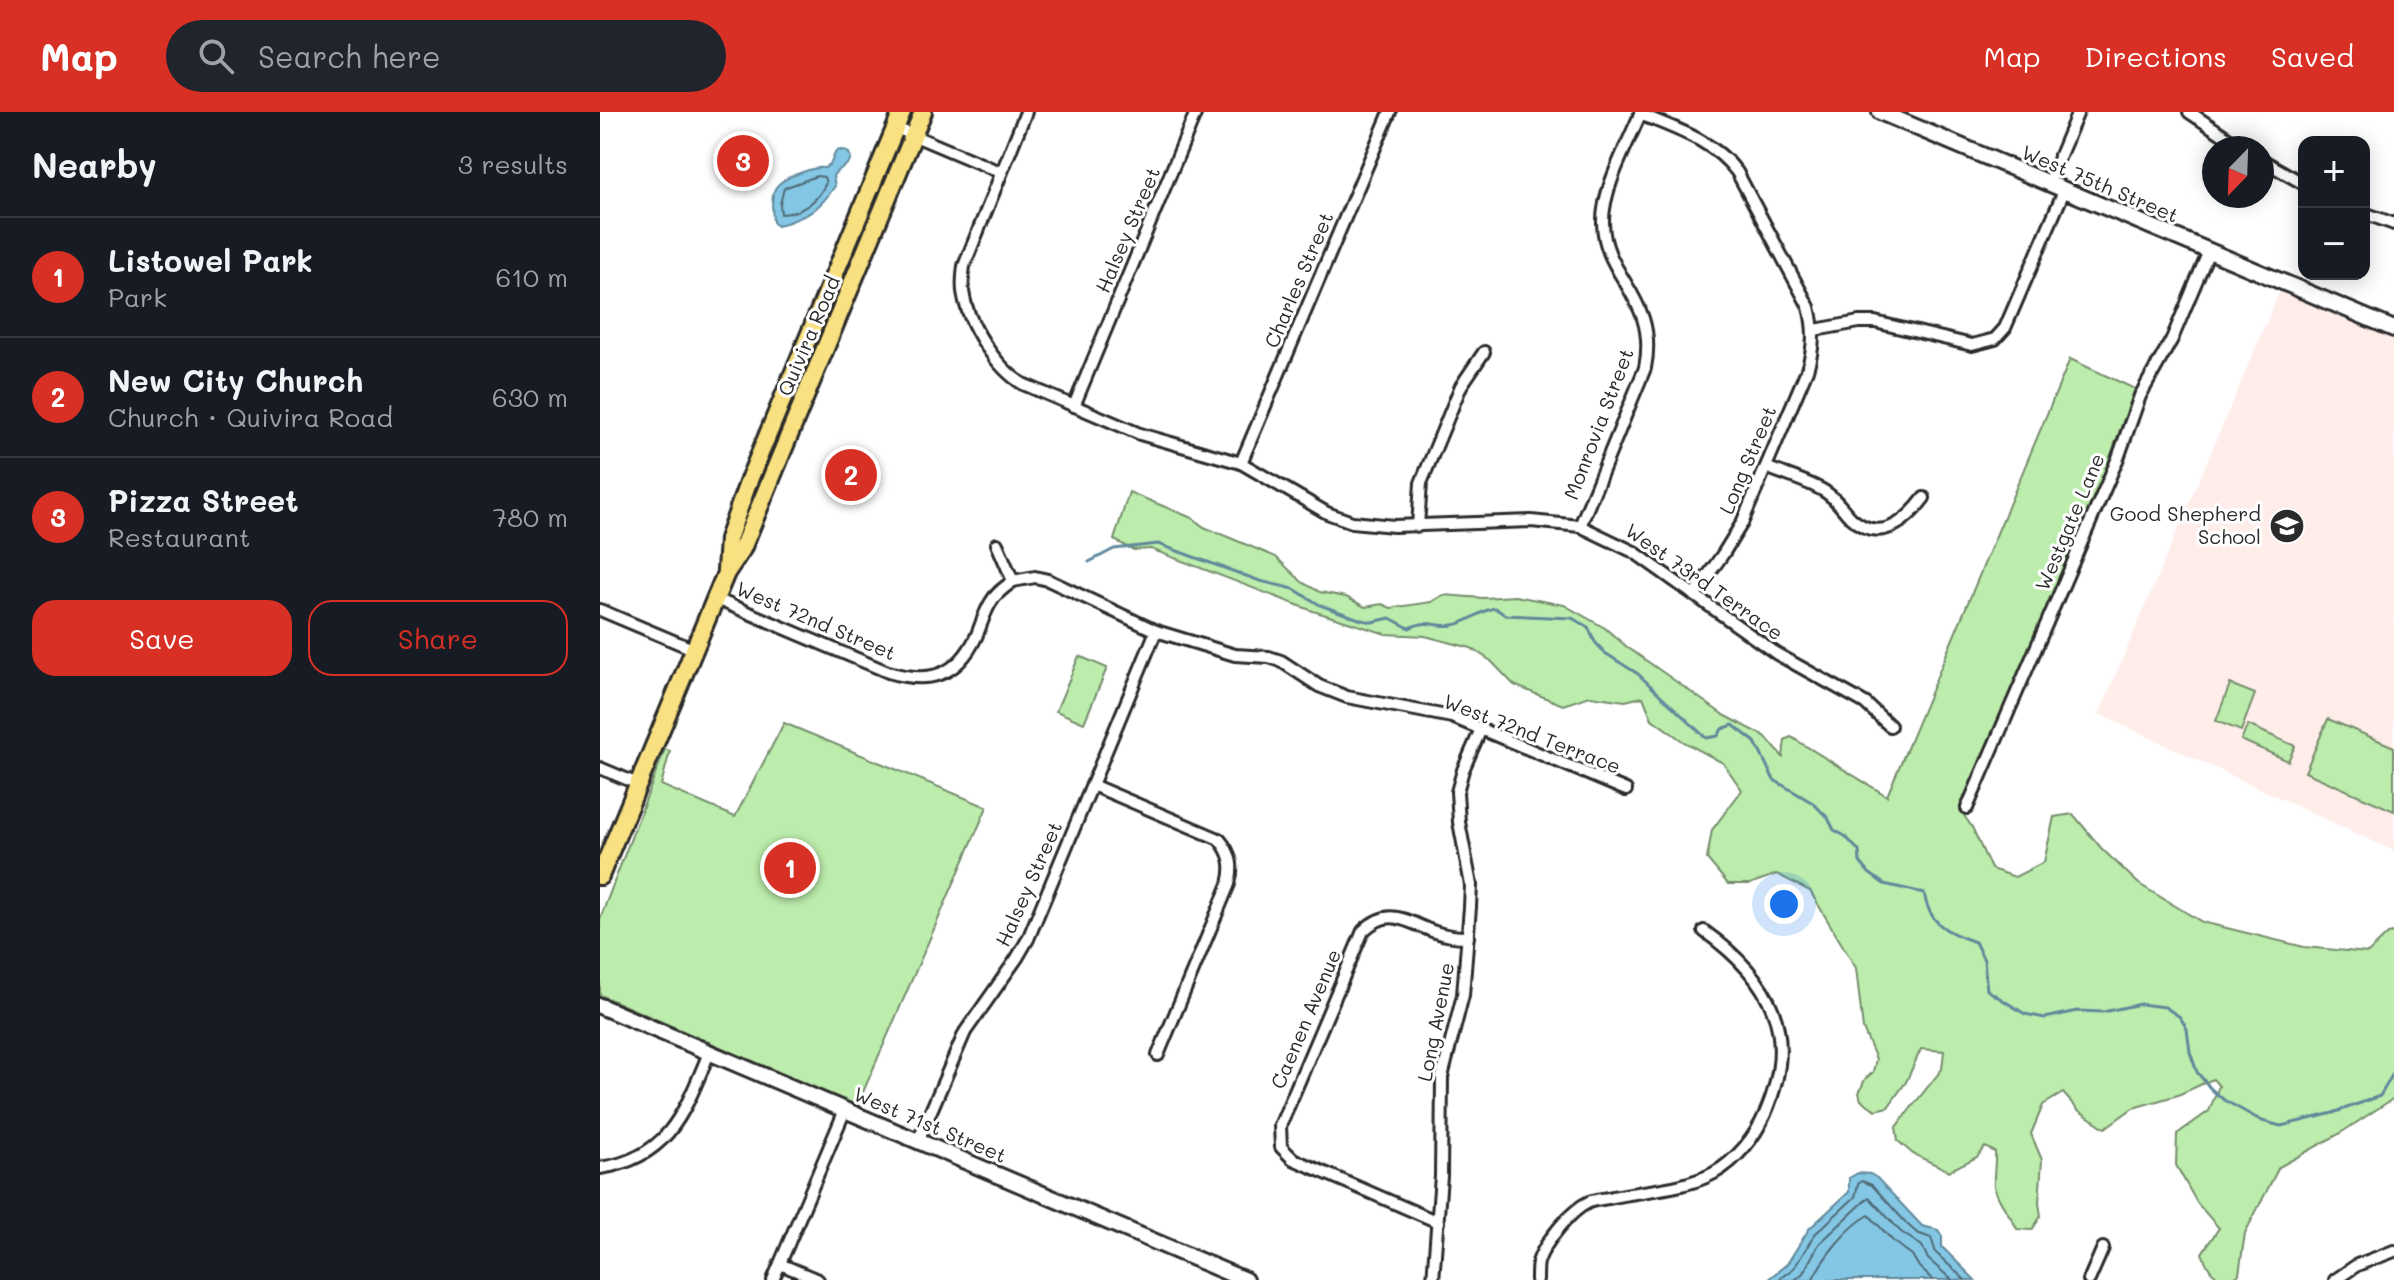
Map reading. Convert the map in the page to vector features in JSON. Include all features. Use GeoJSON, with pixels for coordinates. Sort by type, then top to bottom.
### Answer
{"type":"FeatureCollection","features":[{"type":"Feature","properties":{"kind":"main road","name":"Quivira Road"},"geometry":{"type":"LineString","coordinates":[[726,573],[728,539],[749,480],[902,112]]}},
{"type":"Feature","properties":{"kind":"main road","name":"Quivira Road"},"geometry":{"type":"LineString","coordinates":[[600,876],[726,573],[742,549],[923,112]]}},
{"type":"Feature","properties":{"kind":"main road"},"geometry":{"type":"LineString","coordinates":[[803,351],[821,358]]}},
{"type":"Feature","properties":{"kind":"street","name":"West 73rd Terrace"},"geometry":{"type":"LineString","coordinates":[[1026,112],[964,266],[963,292],[968,309],[989,351],[1010,376],[1140,434],[1241,463],[1327,513],[1352,522],[1375,526],[1418,526],[1531,521],[1580,526],[1634,552],[1777,654],[1865,703],[1890,726]]}},
{"type":"Feature","properties":{"kind":"street","name":"Halsey Street"},"geometry":{"type":"LineString","coordinates":[[1074,406],[1196,112]]}},
{"type":"Feature","properties":{"kind":"street","name":"Charles Street"},"geometry":{"type":"LineString","coordinates":[[1241,463],[1390,112]]}},
{"type":"Feature","properties":{"kind":"street","name":"West 75th Street"},"geometry":{"type":"LineString","coordinates":[[1880,112],[1902,116],[2064,191],[2394,329]]}},
{"type":"Feature","properties":{"kind":"street"},"geometry":{"type":"LineString","coordinates":[[2048,184],[2078,112]]}},
{"type":"Feature","properties":{"kind":"street"},"geometry":{"type":"LineString","coordinates":[[2189,112],[2225,136]]}},
{"type":"Feature","properties":{"kind":"street"},"geometry":{"type":"LineString","coordinates":[[1640,113],[1700,140],[1727,158],[1809,307],[1815,330],[1875,322],[1972,345],[1995,339],[2005,328],[2064,191]]}},
{"type":"Feature","properties":{"kind":"street","name":"Monrovia Street"},"geometry":{"type":"LineString","coordinates":[[1580,526],[1645,368],[1648,351],[1644,319],[1612,256],[1603,225],[1607,194],[1640,113]]}},
{"type":"Feature","properties":{"kind":"street"},"geometry":{"type":"LineString","coordinates":[[896,128],[1000,172]]}},
{"type":"Feature","properties":{"kind":"street"},"geometry":{"type":"LineString","coordinates":[[2274,167],[2298,181]]}},
{"type":"Feature","properties":{"kind":"street"},"geometry":{"type":"LineString","coordinates":[[2370,215],[2394,224]]}},
{"type":"Feature","properties":{"kind":"street","name":"Westgate Lane"},"geometry":{"type":"LineString","coordinates":[[1967,808],[2118,458],[2140,396],[2172,339],[2209,251]]}},
{"type":"Feature","properties":{"kind":"street","name":"Long Street"},"geometry":{"type":"LineString","coordinates":[[1694,595],[1742,523],[1807,370],[1815,330]]}},
{"type":"Feature","properties":{"kind":"street"},"geometry":{"type":"LineString","coordinates":[[1418,526],[1421,483],[1461,386],[1484,352]]}},
{"type":"Feature","properties":{"kind":"street"},"geometry":{"type":"LineString","coordinates":[[1766,467],[1823,491],[1860,524],[1877,529],[1892,528],[1905,521],[1924,498]]}},
{"type":"Feature","properties":{"kind":"street"},"geometry":{"type":"LineString","coordinates":[[997,544],[1013,581]]}},
{"type":"Feature","properties":{"kind":"street","name":"West 72nd Terrace"},"geometry":{"type":"LineString","coordinates":[[1013,581],[1035,577],[1048,580],[1156,631],[1235,655],[1269,657],[1281,661],[1319,686],[1347,697],[1452,717],[1626,790]]}},
{"type":"Feature","properties":{"kind":"street","name":"West 72nd Street"},"geometry":{"type":"LineString","coordinates":[[716,599],[888,672],[909,678],[924,678],[949,670],[970,648],[991,602],[1013,581]]}},
{"type":"Feature","properties":{"kind":"street"},"geometry":{"type":"LineString","coordinates":[[600,610],[695,650]]}},
{"type":"Feature","properties":{"kind":"street","name":"Halsey Street"},"geometry":{"type":"LineString","coordinates":[[918,1141],[965,1032],[1028,939],[1156,631]]}},
{"type":"Feature","properties":{"kind":"street","name":"Long Avenue"},"geometry":{"type":"LineString","coordinates":[[1433,1280],[1442,1151],[1442,1077],[1461,1007],[1471,885],[1459,822],[1457,792],[1481,729]]}},
{"type":"Feature","properties":{"kind":"street"},"geometry":{"type":"LineString","coordinates":[[600,768],[638,784]]}},
{"type":"Feature","properties":{"kind":"street"},"geometry":{"type":"LineString","coordinates":[[1092,785],[1219,839],[1232,861],[1229,884],[1158,1055]]}},
{"type":"Feature","properties":{"kind":"street","name":"Caenen Avenue"},"geometry":{"type":"LineString","coordinates":[[1438,1222],[1293,1159],[1281,1147],[1280,1126],[1363,931],[1371,923],[1394,917],[1435,932],[1468,937]]}},
{"type":"Feature","properties":{"kind":"street"},"geometry":{"type":"LineString","coordinates":[[1537,1280],[1538,1261],[1562,1223],[1589,1202],[1689,1183],[1713,1174],[1732,1160],[1758,1131],[1774,1093],[1779,1067],[1780,1040],[1771,1004],[1753,974],[1704,931]]}},
{"type":"Feature","properties":{"kind":"street","name":"West 71st Street"},"geometry":{"type":"LineString","coordinates":[[600,1006],[1245,1280]]}},
{"type":"Feature","properties":{"kind":"street"},"geometry":{"type":"LineString","coordinates":[[600,1168],[638,1157],[671,1132],[686,1108],[709,1053]]}},
{"type":"Feature","properties":{"kind":"street"},"geometry":{"type":"LineString","coordinates":[[773,1280],[845,1110]]}},
{"type":"Feature","properties":{"kind":"street"},"geometry":{"type":"LineString","coordinates":[[2089,1280],[2103,1248]]}},
{"type":"Feature","properties":{"kind":"street"},"geometry":{"type":"LineString","coordinates":[[2335,1280],[2357,1265],[2394,1251]]}},
{"type":"Feature","properties":{"kind":"street"},"geometry":{"type":"LineString","coordinates":[[780,1264],[818,1280]]}},
{"type":"Feature","properties":{"kind":"shaded area","name":"Good Shepherd School"},"geometry":{"type":"Polygon","coordinates":[[[2281,288],[2394,338],[2394,851],[2099,714],[2281,288]]]}},
{"type":"Feature","properties":{"kind":"green space"},"geometry":{"type":"Polygon","coordinates":[[[2070,359],[2135,389],[2102,479],[1960,810],[1972,827],[1991,869],[2015,877],[2044,862],[2054,817],[2073,814],[2102,849],[2139,884],[2202,922],[2304,947],[2368,953],[2388,934],[2394,933],[2394,1098],[2339,1134],[2279,1167],[2245,1233],[2239,1274],[2232,1280],[2216,1275],[2207,1264],[2202,1253],[2219,1228],[2197,1203],[2176,1165],[2177,1134],[2209,1111],[2219,1086],[2213,1079],[2178,1095],[2133,1108],[2105,1128],[2078,1110],[2063,1093],[2043,1105],[2031,1134],[2042,1160],[2041,1216],[2032,1230],[2017,1229],[1998,1197],[1994,1186],[1995,1152],[1985,1147],[1977,1157],[1949,1171],[1913,1154],[1898,1141],[1896,1127],[1942,1069],[1944,1051],[1921,1049],[1906,1082],[1888,1107],[1876,1110],[1861,1100],[1859,1093],[1865,1079],[1873,1072],[1876,1059],[1863,1029],[1856,968],[1810,891],[1777,874],[1750,884],[1728,884],[1707,859],[1712,830],[1742,790],[1723,763],[1684,742],[1652,719],[1643,697],[1625,701],[1590,696],[1563,705],[1514,685],[1491,661],[1471,648],[1425,636],[1386,634],[1313,611],[1151,549],[1134,550],[1114,540],[1129,492],[1276,557],[1302,582],[1320,592],[1346,597],[1365,607],[1382,604],[1391,608],[1431,602],[1443,595],[1483,598],[1515,596],[1564,605],[1605,628],[1725,716],[1765,736],[1783,757],[1785,740],[1791,737],[1887,796],[2070,359]]]}},
{"type":"Feature","properties":{"kind":"green space"},"geometry":{"type":"Polygon","coordinates":[[[1079,656],[1107,668],[1084,723],[1056,711],[1079,656]]]}},
{"type":"Feature","properties":{"kind":"green space"},"geometry":{"type":"Polygon","coordinates":[[[2230,684],[2255,694],[2241,731],[2216,721],[2230,684]]]}},
{"type":"Feature","properties":{"kind":"green space"},"geometry":{"type":"Polygon","coordinates":[[[2328,719],[2394,747],[2394,811],[2305,772],[2328,719]]]}},
{"type":"Feature","properties":{"kind":"green space"},"geometry":{"type":"Polygon","coordinates":[[[784,723],[987,807],[857,1106],[600,995],[600,919],[665,749],[670,751],[661,785],[735,817],[784,723]]]}},
{"type":"Feature","properties":{"kind":"green space"},"geometry":{"type":"Polygon","coordinates":[[[2248,725],[2295,746],[2288,761],[2241,740],[2248,725]]]}},
{"type":"Feature","properties":{"kind":"water"},"geometry":{"type":"Polygon","coordinates":[[[836,151],[849,153],[851,159],[833,176],[835,186],[823,202],[804,216],[777,226],[773,222],[772,203],[778,185],[800,173],[825,168],[836,151]]]}},
{"type":"Feature","properties":{"kind":"water"},"geometry":{"type":"Polygon","coordinates":[[[1858,1173],[1877,1178],[1922,1226],[1938,1230],[1942,1236],[1942,1247],[1975,1280],[1767,1280],[1787,1264],[1809,1229],[1849,1192],[1849,1178],[1858,1173]]]}},
{"type":"Feature","properties":{"kind":"waterway"},"geometry":{"type":"LineString","coordinates":[[1089,562],[1114,549],[1158,544],[1260,581],[1294,589],[1320,605],[1362,620],[1372,622],[1390,618],[1409,628],[1428,623],[1446,626],[1459,624],[1495,608],[1505,615],[1572,618],[1588,627],[1605,653],[1638,674],[1706,738],[1718,736],[1722,729],[1733,725],[1755,742],[1774,780],[1813,803],[1828,818],[1834,830],[1845,836],[1859,851],[1860,862],[1869,873],[1884,884],[1924,893],[1926,904],[1940,925],[1975,942],[1984,960],[1987,990],[2025,1014],[2045,1018],[2078,1011],[2103,1012],[2140,1004],[2165,1007],[2180,1017],[2187,1029],[2197,1072],[2211,1089],[2224,1100],[2262,1121],[2281,1126],[2333,1113],[2380,1096],[2394,1072]]}},
{"type":"Feature","properties":{"kind":"place","name":"Pizza Street"},"geometry":{"type":"Point","coordinates":[743,161]}},
{"type":"Feature","properties":{"kind":"place","name":"New City Church"},"geometry":{"type":"Point","coordinates":[851,475]}},
{"type":"Feature","properties":{"kind":"place","name":"Good Shepherd School"},"geometry":{"type":"Point","coordinates":[2287,526]}},
{"type":"Feature","properties":{"kind":"place","name":"Listowel Park"},"geometry":{"type":"Point","coordinates":[790,868]}}]}
